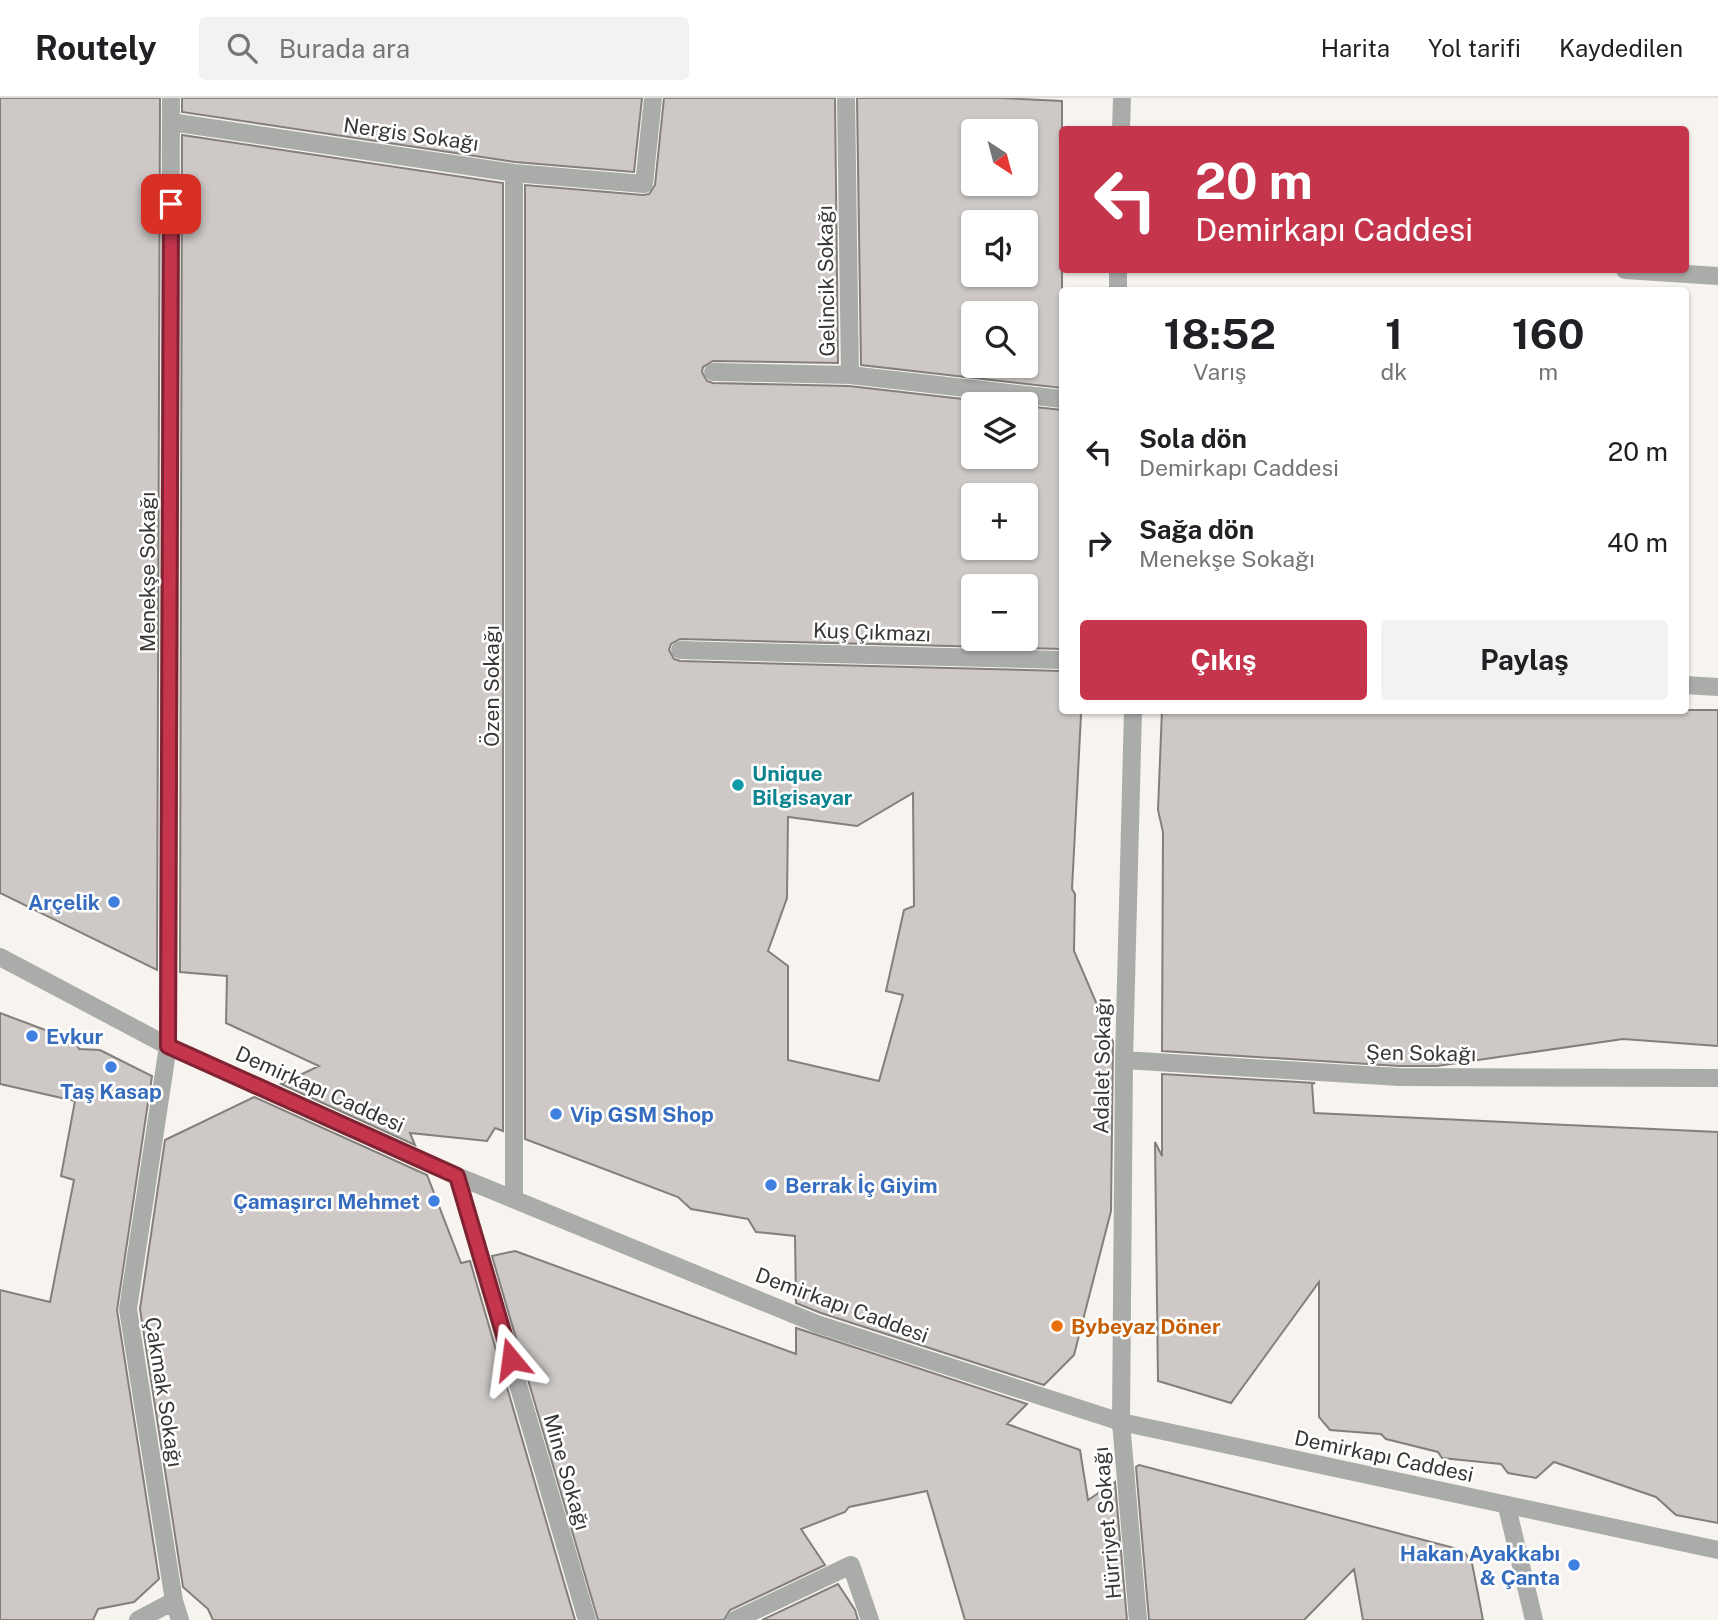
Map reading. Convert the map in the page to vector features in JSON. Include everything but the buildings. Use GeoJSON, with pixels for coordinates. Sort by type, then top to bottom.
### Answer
{"type":"FeatureCollection","features":[{"type":"Feature","properties":{"kind":"street","name":"Menekşe Sokağı"},"geometry":{"type":"LineString","coordinates":[[168,1046],[171,98]]}},
{"type":"Feature","properties":{"kind":"street","name":"Nergis Sokağı"},"geometry":{"type":"LineString","coordinates":[[171,122],[514,173],[644,184],[653,98]]}},
{"type":"Feature","properties":{"kind":"street","name":"Gelincik Sokağı"},"geometry":{"type":"LineString","coordinates":[[846,98],[850,375],[1059,399]]}},
{"type":"Feature","properties":{"kind":"street"},"geometry":{"type":"LineString","coordinates":[[1121,126],[1122,98]]}},
{"type":"Feature","properties":{"kind":"street","name":"Özen Sokağı"},"geometry":{"type":"LineString","coordinates":[[514,173],[514,1199]]}},
{"type":"Feature","properties":{"kind":"street"},"geometry":{"type":"LineString","coordinates":[[1672,273],[1718,276]]}},
{"type":"Feature","properties":{"kind":"street"},"geometry":{"type":"LineString","coordinates":[[713,372],[850,375]]}},
{"type":"Feature","properties":{"kind":"street","name":"Kuş Çıkmazı"},"geometry":{"type":"LineString","coordinates":[[680,650],[1059,660]]}},
{"type":"Feature","properties":{"kind":"street"},"geometry":{"type":"LineString","coordinates":[[1689,685],[1718,687]]}},
{"type":"Feature","properties":{"kind":"street","name":"Adalet Sokağı"},"geometry":{"type":"LineString","coordinates":[[1121,1422],[1124,1059],[1133,714]]}},
{"type":"Feature","properties":{"kind":"street","name":"Demirkapı Caddesi"},"geometry":{"type":"LineString","coordinates":[[0,957],[168,1046],[457,1176],[817,1324],[1121,1422],[1507,1507],[1718,1550]]}},
{"type":"Feature","properties":{"kind":"street","name":"Çakmak Sokağı"},"geometry":{"type":"LineString","coordinates":[[168,1046],[128,1309],[174,1601],[180,1620]]}},
{"type":"Feature","properties":{"kind":"street","name":"Şen Sokağı"},"geometry":{"type":"LineString","coordinates":[[1124,1059],[1399,1077],[1718,1078]]}},
{"type":"Feature","properties":{"kind":"street","name":"Mine Sokağı"},"geometry":{"type":"LineString","coordinates":[[457,1176],[587,1620]]}},
{"type":"Feature","properties":{"kind":"street","name":"Hürriyet Sokağı"},"geometry":{"type":"LineString","coordinates":[[1121,1422],[1138,1620]]}},
{"type":"Feature","properties":{"kind":"street"},"geometry":{"type":"LineString","coordinates":[[1507,1507],[1534,1620]]}},
{"type":"Feature","properties":{"kind":"street"},"geometry":{"type":"LineString","coordinates":[[735,1620],[851,1565],[870,1620]]}},
{"type":"Feature","properties":{"kind":"street"},"geometry":{"type":"LineString","coordinates":[[138,1620],[174,1601]]}},
{"type":"Feature","properties":{"kind":"place","name":"Unique Bilgisayar"},"geometry":{"type":"Point","coordinates":[738,785]}},
{"type":"Feature","properties":{"kind":"place","name":"Arçelik"},"geometry":{"type":"Point","coordinates":[114,902]}},
{"type":"Feature","properties":{"kind":"place","name":"Evkur"},"geometry":{"type":"Point","coordinates":[32,1036]}},
{"type":"Feature","properties":{"kind":"place","name":"Taş Kasap"},"geometry":{"type":"Point","coordinates":[111,1067]}},
{"type":"Feature","properties":{"kind":"place","name":"Vip GSM Shop"},"geometry":{"type":"Point","coordinates":[556,1114]}},
{"type":"Feature","properties":{"kind":"place","name":"Berrak İç Giyim"},"geometry":{"type":"Point","coordinates":[771,1185]}},
{"type":"Feature","properties":{"kind":"place","name":"Çamaşırcı Mehmet"},"geometry":{"type":"Point","coordinates":[434,1201]}},
{"type":"Feature","properties":{"kind":"place","name":"Bybeyaz Döner"},"geometry":{"type":"Point","coordinates":[1057,1326]}},
{"type":"Feature","properties":{"kind":"place","name":"Hakan Ayakkabı & Çanta"},"geometry":{"type":"Point","coordinates":[1574,1565]}},
{"type":"Feature","properties":{"kind":"route"},"geometry":{"type":"LineString","coordinates":[[171,204],[168,1046],[457,1176],[511,1359]]}}]}
